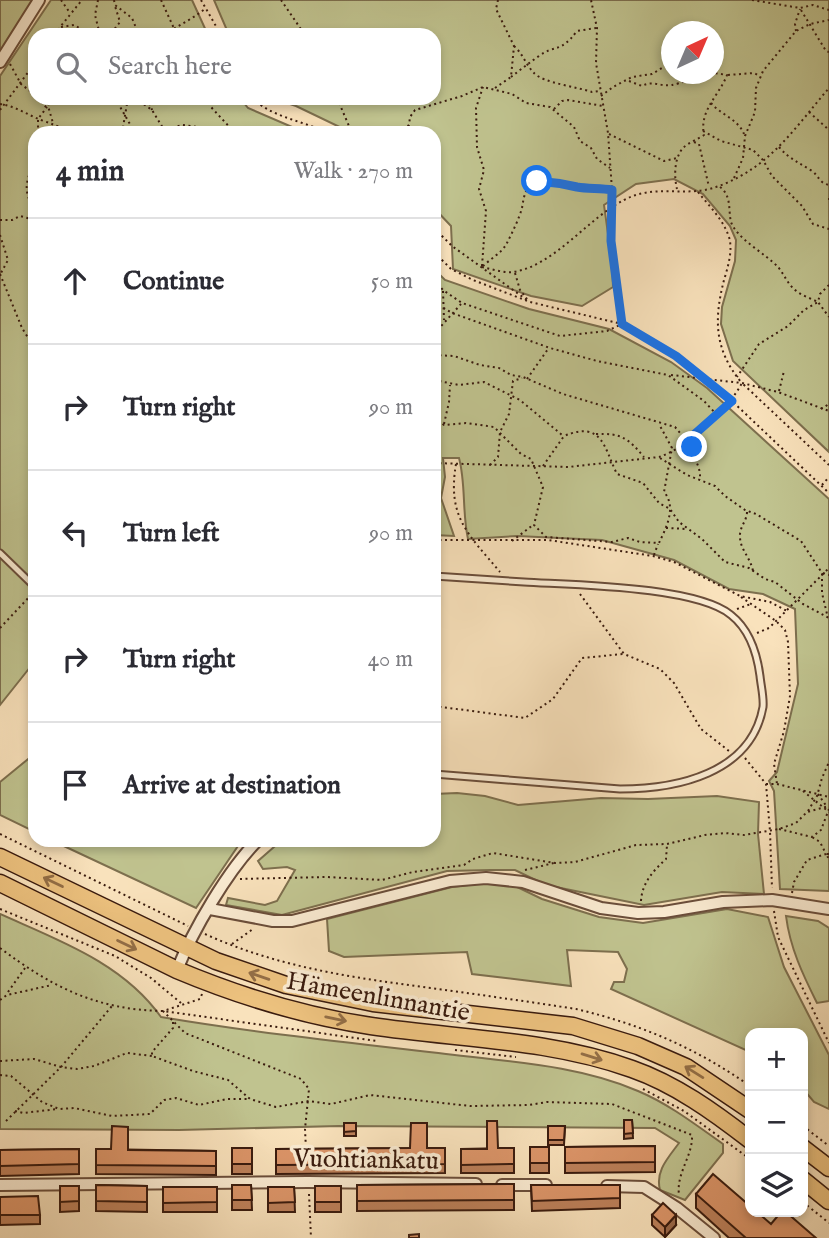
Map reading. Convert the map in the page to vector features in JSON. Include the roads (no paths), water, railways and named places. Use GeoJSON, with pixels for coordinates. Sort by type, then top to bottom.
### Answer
{"type":"FeatureCollection","features":[{"type":"Feature","properties":{"kind":"main road","name":"Hämeenlinnantie"},"geometry":{"type":"LineString","coordinates":[[0,856],[216,961],[286,985],[373,1003],[573,1026],[638,1046],[686,1067],[745,1107]]}},
{"type":"Feature","properties":{"kind":"main road","name":"Hämeenlinnantie"},"geometry":{"type":"LineString","coordinates":[[0,883],[177,970],[285,1008],[369,1026],[578,1052],[634,1069],[705,1107],[745,1136]]}},
{"type":"Feature","properties":{"kind":"main road"},"geometry":{"type":"LineString","coordinates":[[808,1152],[829,1168]]}},
{"type":"Feature","properties":{"kind":"main road"},"geometry":{"type":"LineString","coordinates":[[808,1184],[829,1200]]}},
{"type":"Feature","properties":{"kind":"street"},"geometry":{"type":"LineString","coordinates":[[2,59],[39,0]]}},
{"type":"Feature","properties":{"kind":"street"},"geometry":{"type":"LineString","coordinates":[[177,970],[196,930],[252,847]]}},
{"type":"Feature","properties":{"kind":"street"},"geometry":{"type":"LineString","coordinates":[[210,909],[292,921],[450,881],[504,879],[523,882],[601,908],[638,914],[723,902],[772,900],[829,909]]}},
{"type":"Feature","properties":{"kind":"street","name":"Vuohtiankatu"},"geometry":{"type":"LineString","coordinates":[[0,1185],[308,1182],[560,1186]]}},
{"type":"Feature","properties":{"kind":"street"},"geometry":{"type":"LineString","coordinates":[[602,1186],[644,1187],[680,1210],[714,1238]]}},
{"type":"Feature","properties":{"kind":"lane"},"geometry":{"type":"LineString","coordinates":[[0,554],[28,582]]}},
{"type":"Feature","properties":{"kind":"lane"},"geometry":{"type":"LineString","coordinates":[[441,576],[656,592],[704,602],[731,615],[750,636],[758,663],[764,705],[758,727],[737,755],[711,773],[682,783],[650,789],[620,789],[441,775]]}}]}
